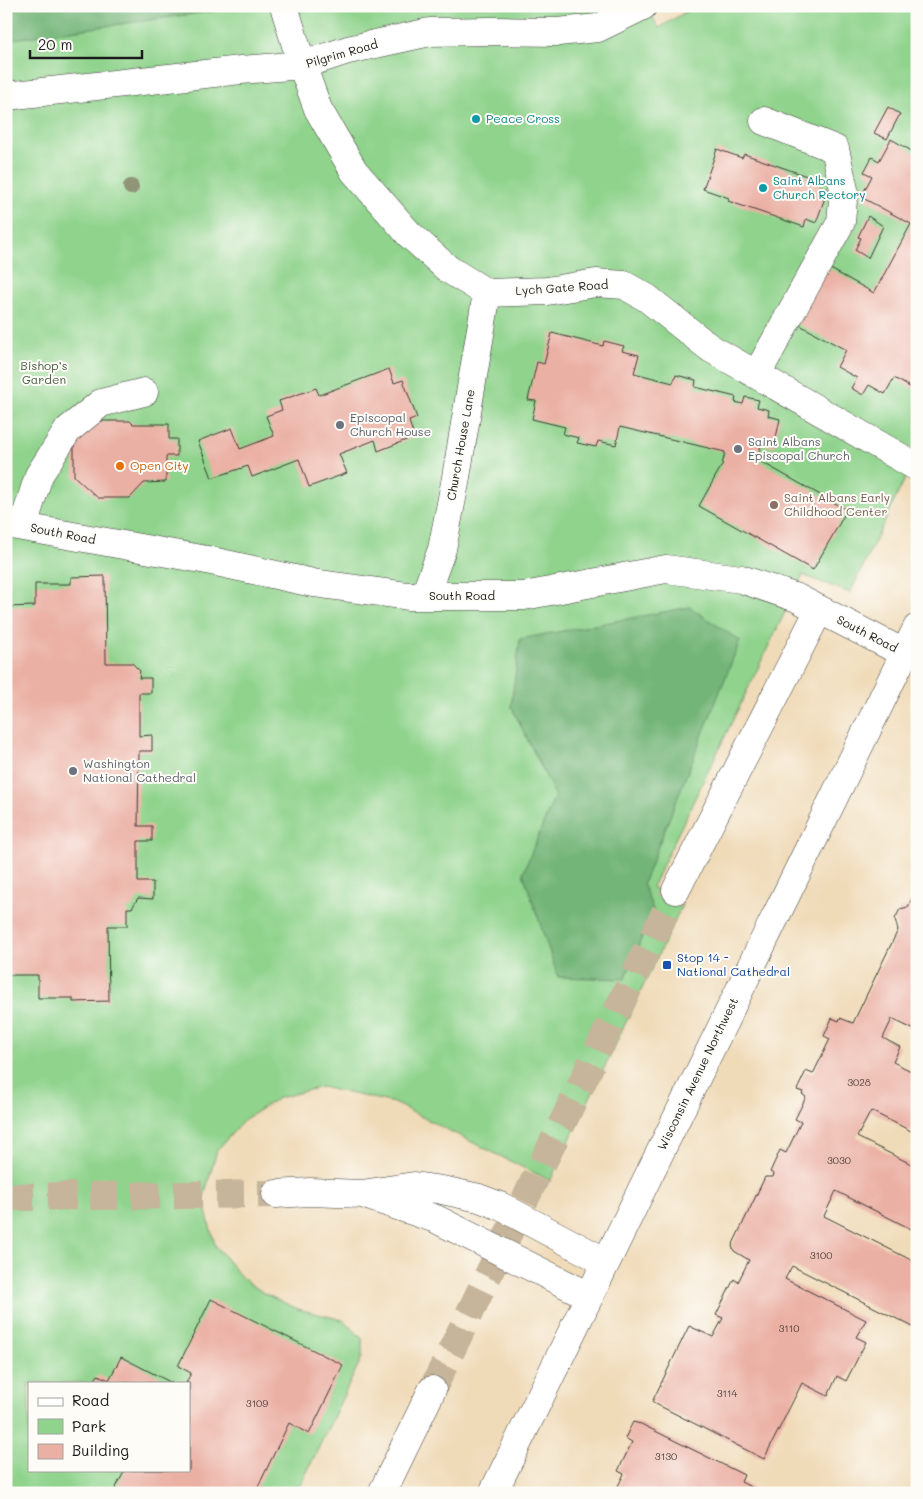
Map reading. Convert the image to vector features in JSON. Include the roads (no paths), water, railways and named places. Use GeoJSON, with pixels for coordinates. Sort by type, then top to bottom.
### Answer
{"type":"FeatureCollection","features":[{"type":"Feature","properties":{"kind":"main road"},"geometry":{"type":"LineString","coordinates":[[284,6],[318,109],[354,171],[409,234],[448,269],[487,293]]}},
{"type":"Feature","properties":{"kind":"main road","name":"Pilgrim Road"},"geometry":{"type":"LineString","coordinates":[[6,96],[302,65],[348,50],[430,32],[558,32],[598,28],[643,6]]}},
{"type":"Feature","properties":{"kind":"main road"},"geometry":{"type":"LineString","coordinates":[[757,374],[841,222],[844,189],[835,149],[764,121]]}},
{"type":"Feature","properties":{"kind":"main road","name":"Lych Gate Road"},"geometry":{"type":"LineString","coordinates":[[487,293],[547,291],[596,283],[624,284],[647,298],[710,348],[917,467]]}},
{"type":"Feature","properties":{"kind":"main road","name":"Church House Lane"},"geometry":{"type":"LineString","coordinates":[[425,595],[444,540],[487,293]]}},
{"type":"Feature","properties":{"kind":"main road"},"geometry":{"type":"LineString","coordinates":[[14,525],[38,475],[68,430],[101,403],[144,392]]}},
{"type":"Feature","properties":{"kind":"main road","name":"South Road"},"geometry":{"type":"LineString","coordinates":[[14,525],[207,560],[313,583],[408,596],[524,596],[666,569],[741,579],[797,598],[904,653]]}},
{"type":"Feature","properties":{"kind":"main road"},"geometry":{"type":"LineString","coordinates":[[676,890],[819,610]]}},
{"type":"Feature","properties":{"kind":"main road","name":"Wisconsin Avenue Northwest"},"geometry":{"type":"LineString","coordinates":[[492,1493],[917,628]]}},
{"type":"Feature","properties":{"kind":"main road"},"geometry":{"type":"LineString","coordinates":[[276,1194],[310,1192],[362,1194],[414,1186],[442,1190],[479,1198],[500,1206],[606,1262]]}},
{"type":"Feature","properties":{"kind":"main road"},"geometry":{"type":"LineString","coordinates":[[362,1194],[436,1219],[589,1296]]}},
{"type":"Feature","properties":{"kind":"main road"},"geometry":{"type":"LineString","coordinates":[[382,1493],[432,1390]]}},
{"type":"Feature","properties":{"kind":"tunnel"},"geometry":{"type":"LineString","coordinates":[[432,1390],[676,890]]}},
{"type":"Feature","properties":{"kind":"tunnel"},"geometry":{"type":"LineString","coordinates":[[6,1197],[276,1194]]}},
{"type":"Feature","properties":{"kind":"place","name":"Peace Cross"},"geometry":{"type":"Point","coordinates":[476,119]}},
{"type":"Feature","properties":{"kind":"place","name":"Saint Albans Church Rectory"},"geometry":{"type":"Point","coordinates":[763,188]}},
{"type":"Feature","properties":{"kind":"place","name":"Episcopal Church House"},"geometry":{"type":"Point","coordinates":[340,425]}},
{"type":"Feature","properties":{"kind":"place","name":"Saint Albans Episcopal Church"},"geometry":{"type":"Point","coordinates":[738,449]}},
{"type":"Feature","properties":{"kind":"place","name":"Open City"},"geometry":{"type":"Point","coordinates":[120,466]}},
{"type":"Feature","properties":{"kind":"place","name":"Saint Albans Early Childhood Center"},"geometry":{"type":"Point","coordinates":[774,505]}},
{"type":"Feature","properties":{"kind":"place","name":"Washington National Cathedral"},"geometry":{"type":"Point","coordinates":[73,771]}},
{"type":"Feature","properties":{"kind":"place","name":"Stop 14 - National Cathedral"},"geometry":{"type":"Point","coordinates":[667,965]}},
{"type":"Feature","properties":{"kind":"park label","name":"Bishop’s Garden"},"geometry":{"type":"Point","coordinates":[44,373]}}]}
